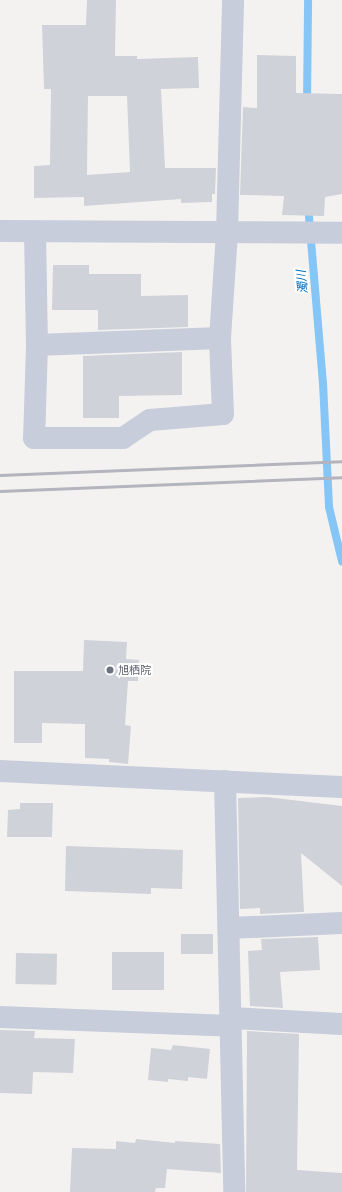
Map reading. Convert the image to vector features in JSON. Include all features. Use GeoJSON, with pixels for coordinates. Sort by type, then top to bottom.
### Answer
{"type":"FeatureCollection","features":[{"type":"Feature","properties":{"kind":"street"},"geometry":{"type":"LineString","coordinates":[[35,232],[37,344],[34,438],[123,438],[150,420],[223,414],[220,338],[227,232],[233,0]]}},
{"type":"Feature","properties":{"kind":"street"},"geometry":{"type":"LineString","coordinates":[[0,231],[342,233]]}},
{"type":"Feature","properties":{"kind":"street"},"geometry":{"type":"LineString","coordinates":[[37,344],[220,338]]}},
{"type":"Feature","properties":{"kind":"street"},"geometry":{"type":"LineString","coordinates":[[0,771],[342,787]]}},
{"type":"Feature","properties":{"kind":"street"},"geometry":{"type":"LineString","coordinates":[[225,781],[230,928],[234,1192]]}},
{"type":"Feature","properties":{"kind":"street"},"geometry":{"type":"LineString","coordinates":[[230,928],[342,923]]}},
{"type":"Feature","properties":{"kind":"street"},"geometry":{"type":"LineString","coordinates":[[0,1017],[342,1024]]}},
{"type":"Feature","properties":{"kind":"building"},"geometry":{"type":"Polygon","coordinates":[[[87,0],[116,0],[115,56],[137,56],[137,59],[198,57],[199,88],[161,89],[165,168],[216,168],[215,194],[212,194],[212,202],[181,203],[181,199],[84,206],[84,197],[34,198],[34,166],[50,165],[51,89],[44,89],[42,25],[86,25],[87,0]],[[88,96],[87,175],[130,172],[127,96],[88,96]]]}},
{"type":"Feature","properties":{"kind":"building"},"geometry":{"type":"Polygon","coordinates":[[[257,55],[296,56],[296,93],[342,94],[342,194],[325,197],[324,216],[282,215],[284,196],[240,195],[243,107],[257,108],[257,55]]]}},
{"type":"Feature","properties":{"kind":"building"},"geometry":{"type":"Polygon","coordinates":[[[53,265],[89,265],[89,274],[141,274],[141,296],[188,295],[188,327],[98,330],[98,310],[52,310],[53,265]]]}},
{"type":"Feature","properties":{"kind":"building"},"geometry":{"type":"Polygon","coordinates":[[[182,352],[182,395],[119,396],[119,418],[83,418],[83,356],[182,352]]]}},
{"type":"Feature","properties":{"kind":"building"},"geometry":{"type":"Polygon","coordinates":[[[84,640],[127,642],[126,659],[139,660],[138,681],[128,681],[125,725],[131,726],[128,764],[109,762],[109,759],[85,758],[85,724],[42,723],[42,743],[14,743],[14,671],[83,671],[84,640]]]}},
{"type":"Feature","properties":{"kind":"building"},"geometry":{"type":"Polygon","coordinates":[[[267,797],[342,806],[342,886],[301,853],[304,912],[260,914],[260,908],[240,909],[238,798],[267,797]]]}},
{"type":"Feature","properties":{"kind":"building"},"geometry":{"type":"Polygon","coordinates":[[[20,803],[53,803],[52,837],[7,837],[8,810],[20,809],[20,803]]]}},
{"type":"Feature","properties":{"kind":"building"},"geometry":{"type":"Polygon","coordinates":[[[66,846],[183,850],[182,889],[151,888],[151,894],[65,891],[66,846]]]}},
{"type":"Feature","properties":{"kind":"building"},"geometry":{"type":"Polygon","coordinates":[[[181,934],[213,934],[213,954],[181,954],[181,934]]]}},
{"type":"Feature","properties":{"kind":"building"},"geometry":{"type":"Polygon","coordinates":[[[318,937],[320,970],[280,972],[283,1008],[250,1006],[248,951],[262,950],[261,939],[318,937]]]}},
{"type":"Feature","properties":{"kind":"building"},"geometry":{"type":"Polygon","coordinates":[[[112,952],[164,952],[164,990],[112,990],[112,952]]]}},
{"type":"Feature","properties":{"kind":"building"},"geometry":{"type":"Polygon","coordinates":[[[16,953],[57,954],[56,985],[15,984],[16,953]]]}},
{"type":"Feature","properties":{"kind":"building"},"geometry":{"type":"Polygon","coordinates":[[[0,1030],[35,1031],[34,1038],[75,1039],[73,1073],[33,1072],[32,1094],[0,1093],[0,1030]]]}},
{"type":"Feature","properties":{"kind":"building"},"geometry":{"type":"Polygon","coordinates":[[[247,1031],[299,1034],[297,1170],[342,1173],[342,1192],[246,1192],[247,1031]]]}},
{"type":"Feature","properties":{"kind":"building"},"geometry":{"type":"Polygon","coordinates":[[[173,1045],[210,1049],[207,1079],[188,1077],[188,1081],[168,1079],[168,1082],[148,1080],[151,1048],[171,1050],[173,1045]]]}},
{"type":"Feature","properties":{"kind":"building"},"geometry":{"type":"Polygon","coordinates":[[[136,1139],[175,1143],[175,1141],[220,1144],[221,1173],[167,1169],[165,1188],[156,1188],[155,1192],[70,1192],[72,1148],[116,1149],[116,1141],[135,1143],[136,1139]]]}},
{"type":"Feature","properties":{"kind":"waterway","name":"濁川"},"geometry":{"type":"LineString","coordinates":[[307,103],[308,0]]}},
{"type":"Feature","properties":{"kind":"waterway","name":"濁川"},"geometry":{"type":"LineString","coordinates":[[308,205],[323,383],[329,507],[342,561]]}},
{"type":"Feature","properties":{"kind":"railway"},"geometry":{"type":"LineString","coordinates":[[0,475],[342,461]]}},
{"type":"Feature","properties":{"kind":"railway"},"geometry":{"type":"LineString","coordinates":[[0,491],[342,477]]}},
{"type":"Feature","properties":{"kind":"place","name":"旭栖院"},"geometry":{"type":"Point","coordinates":[110,670]}}]}
